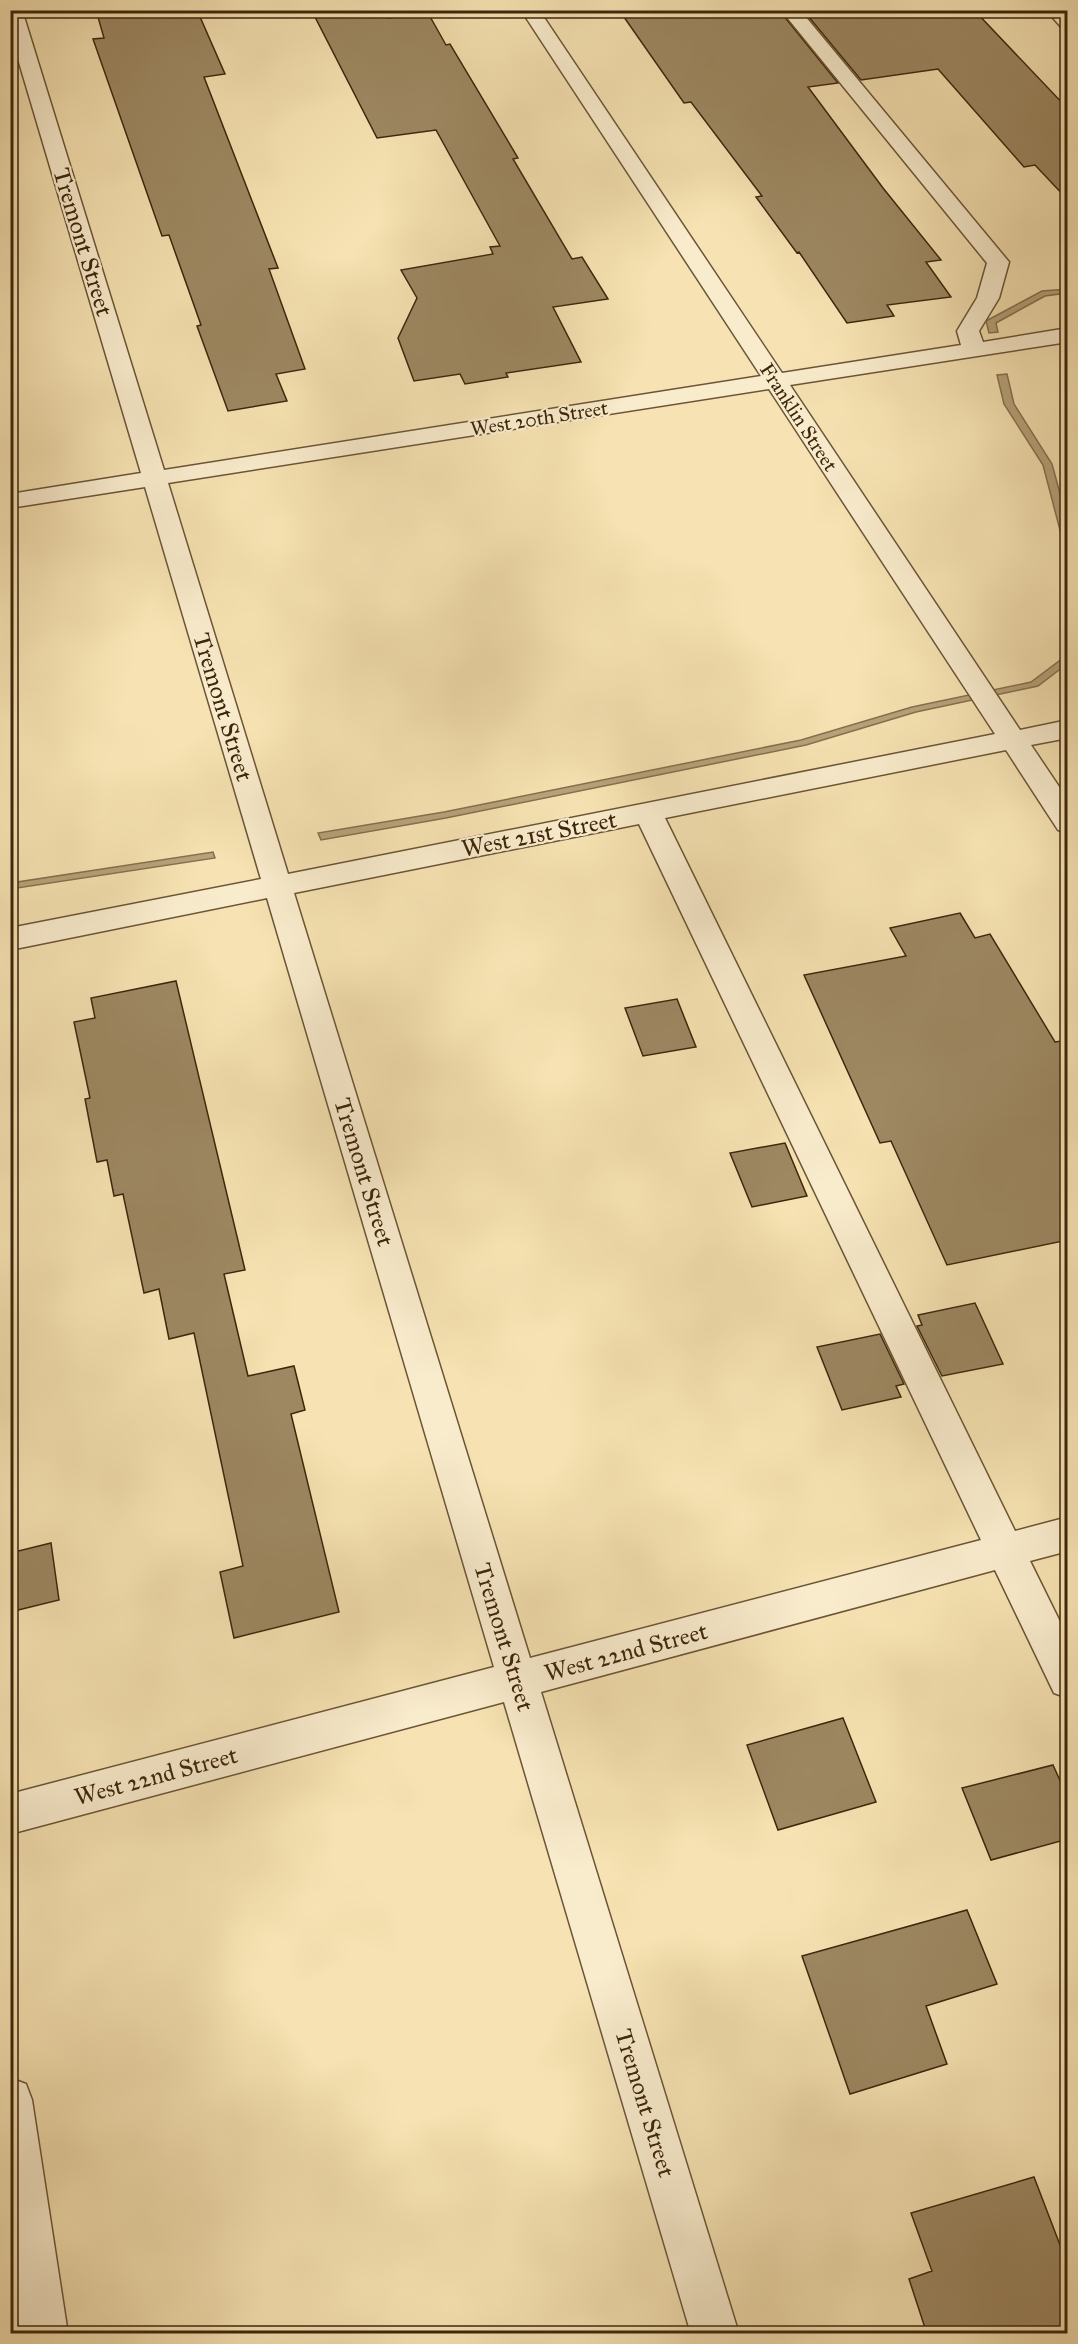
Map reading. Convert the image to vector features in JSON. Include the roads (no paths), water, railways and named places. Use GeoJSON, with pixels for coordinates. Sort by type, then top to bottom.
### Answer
{"type":"FeatureCollection","features":[{"type":"Feature","properties":{"kind":"street","name":"Tremont Street"},"geometry":{"type":"LineString","coordinates":[[13,10],[715,2334]]}},
{"type":"Feature","properties":{"kind":"street","name":"Franklin Street"},"geometry":{"type":"LineString","coordinates":[[530,10],[1068,824]]}},
{"type":"Feature","properties":{"kind":"street"},"geometry":{"type":"LineString","coordinates":[[790,10],[998,262],[996,276],[979,318],[968,331],[974,350]]}},
{"type":"Feature","properties":{"kind":"street"},"geometry":{"type":"LineString","coordinates":[[1055,10],[1068,23]]}},
{"type":"Feature","properties":{"kind":"street","name":"West 20th Street"},"geometry":{"type":"LineString","coordinates":[[10,501],[1068,335]]}},
{"type":"Feature","properties":{"kind":"street","name":"West 21st Street"},"geometry":{"type":"LineString","coordinates":[[10,939],[1068,729]]}},
{"type":"Feature","properties":{"kind":"street"},"geometry":{"type":"LineString","coordinates":[[648,812],[1068,1680]]}},
{"type":"Feature","properties":{"kind":"street","name":"West 22nd Street"},"geometry":{"type":"LineString","coordinates":[[10,1814],[1068,1534]]}},
{"type":"Feature","properties":{"kind":"street"},"geometry":{"type":"LineString","coordinates":[[10,2100],[44,2334]]}}]}
